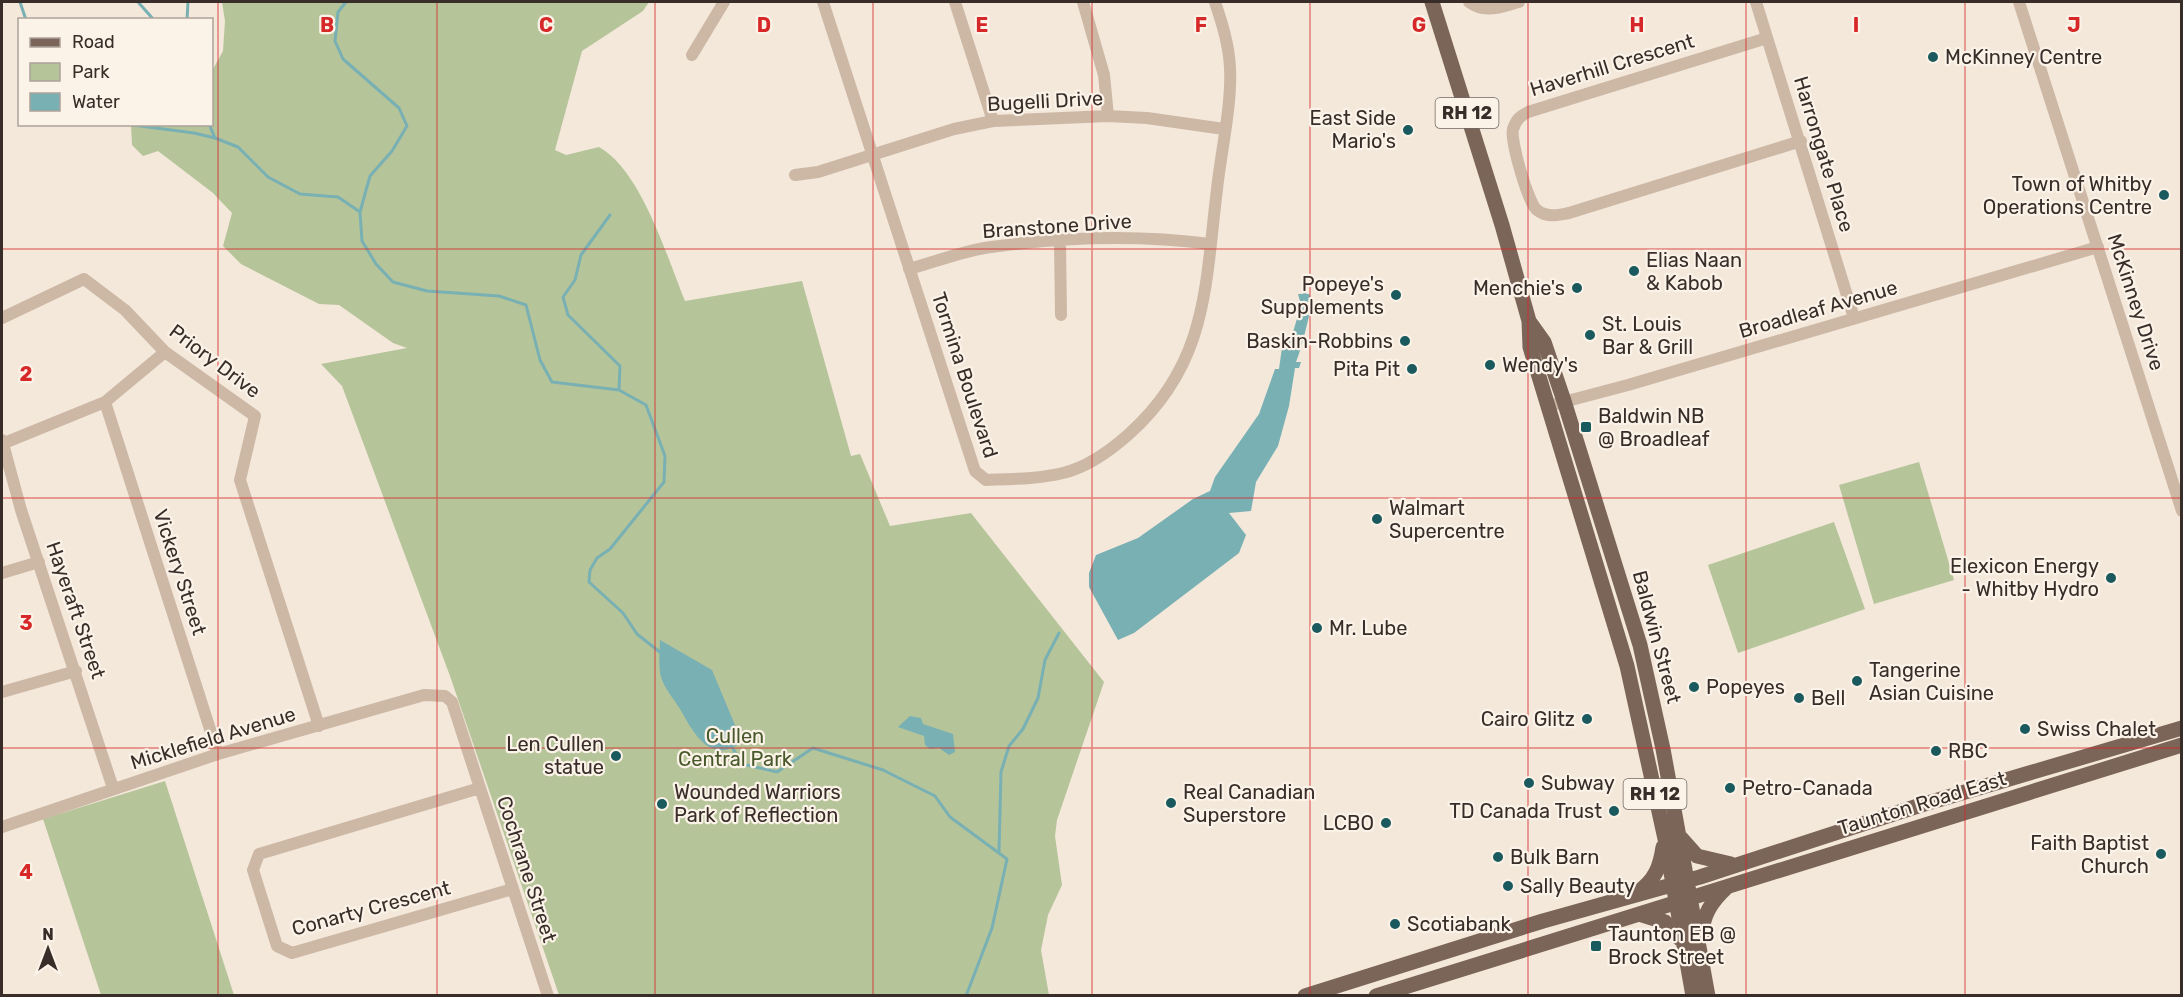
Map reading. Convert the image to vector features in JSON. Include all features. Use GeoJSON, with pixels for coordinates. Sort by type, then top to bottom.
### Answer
{"type":"FeatureCollection","features":[{"type":"Feature","properties":{"kind":"main road","name":"Baldwin Street"},"geometry":{"type":"LineString","coordinates":[[1432,2],[1502,225],[1529,321],[1530,347],[1618,635],[1672,837],[1688,880],[1704,975]]}},
{"type":"Feature","properties":{"kind":"main road","name":"Baldwin Street"},"geometry":{"type":"LineString","coordinates":[[1529,321],[1544,342],[1640,645],[1672,837],[1672,884],[1675,902]]}},
{"type":"Feature","properties":{"kind":"main road","name":"Taunton Road East"},"geometry":{"type":"LineString","coordinates":[[1305,996],[1688,880],[1921,805],[2181,728]]}},
{"type":"Feature","properties":{"kind":"main road","name":"Taunton Road East"},"geometry":{"type":"LineString","coordinates":[[1376,996],[2181,745]]}},
{"type":"Feature","properties":{"kind":"main road"},"geometry":{"type":"LineString","coordinates":[[1634,895],[1652,882],[1672,837],[1697,856],[1737,864]]}},
{"type":"Feature","properties":{"kind":"main road"},"geometry":{"type":"LineString","coordinates":[[1704,975],[1702,932],[1704,918],[1710,906],[1729,885]]}},
{"type":"Feature","properties":{"kind":"main road","name":"RH 12"},"geometry":{"type":"LineString","coordinates":[[1675,902],[1693,996]]}},
{"type":"Feature","properties":{"kind":"main road"},"geometry":{"type":"LineString","coordinates":[[1639,914],[1665,922],[1683,943]]}},
{"type":"Feature","properties":{"kind":"main road","name":"RH 12"},"geometry":{"type":"LineString","coordinates":[[1704,975],[1708,996]]}},
{"type":"Feature","properties":{"kind":"street"},"geometry":{"type":"LineString","coordinates":[[692,55],[724,2]]}},
{"type":"Feature","properties":{"kind":"street","name":"Tormina Boulevard"},"geometry":{"type":"LineString","coordinates":[[823,2],[975,471],[986,480],[1042,477],[1065,472],[1091,462],[1115,446],[1138,426],[1172,386],[1196,337],[1202,309],[1230,96],[1230,67],[1226,35],[1215,2]]}},
{"type":"Feature","properties":{"kind":"street"},"geometry":{"type":"LineString","coordinates":[[955,2],[993,121]]}},
{"type":"Feature","properties":{"kind":"street"},"geometry":{"type":"LineString","coordinates":[[1083,2],[1104,75],[1108,116]]}},
{"type":"Feature","properties":{"kind":"street"},"geometry":{"type":"LineString","coordinates":[[1469,2],[1478,8],[1492,10],[1518,2]]}},
{"type":"Feature","properties":{"kind":"street","name":"Harrongate Place"},"geometry":{"type":"LineString","coordinates":[[1756,2],[1801,141],[1854,318]]}},
{"type":"Feature","properties":{"kind":"street","name":"McKinney Drive"},"geometry":{"type":"LineString","coordinates":[[2019,2],[2181,511]]}},
{"type":"Feature","properties":{"kind":"street","name":"Haverhill Crescent"},"geometry":{"type":"LineString","coordinates":[[1767,38],[1528,112],[1518,118],[1512,132],[1528,196],[1537,210],[1551,216],[1569,213],[1801,141]]}},
{"type":"Feature","properties":{"kind":"street","name":"Bugelli Drive"},"geometry":{"type":"LineString","coordinates":[[795,175],[818,172],[954,129],[993,121],[1108,116],[1147,118],[1224,129]]}},
{"type":"Feature","properties":{"kind":"street","name":"Branstone Drive"},"geometry":{"type":"LineString","coordinates":[[909,269],[997,246],[1060,241],[1176,240],[1210,244]]}},
{"type":"Feature","properties":{"kind":"street"},"geometry":{"type":"LineString","coordinates":[[1060,241],[1061,315]]}},
{"type":"Feature","properties":{"kind":"street","name":"Broadleaf Avenue"},"geometry":{"type":"LineString","coordinates":[[1549,406],[1628,386],[2098,247]]}},
{"type":"Feature","properties":{"kind":"street","name":"Priory Drive"},"geometry":{"type":"LineString","coordinates":[[2,318],[84,279],[125,310],[165,352],[255,416],[240,480],[319,726]]}},
{"type":"Feature","properties":{"kind":"street"},"geometry":{"type":"LineString","coordinates":[[2,442],[105,402],[165,352]]}},
{"type":"Feature","properties":{"kind":"street","name":"Vickery Street"},"geometry":{"type":"LineString","coordinates":[[105,402],[219,753]]}},
{"type":"Feature","properties":{"kind":"street","name":"Hayeraft Street"},"geometry":{"type":"LineString","coordinates":[[2,442],[113,788]]}},
{"type":"Feature","properties":{"kind":"street"},"geometry":{"type":"LineString","coordinates":[[2,573],[39,562]]}},
{"type":"Feature","properties":{"kind":"street"},"geometry":{"type":"LineString","coordinates":[[2,692],[76,671]]}},
{"type":"Feature","properties":{"kind":"street","name":"Micklefield Avenue"},"geometry":{"type":"LineString","coordinates":[[2,827],[219,753],[437,694]]}},
{"type":"Feature","properties":{"kind":"street","name":"Cochrane Street"},"geometry":{"type":"LineString","coordinates":[[437,694],[445,696],[452,702],[545,995]]}},
{"type":"Feature","properties":{"kind":"street","name":"Conarty Crescent"},"geometry":{"type":"LineString","coordinates":[[480,788],[259,854],[253,870],[277,946],[292,952],[513,889]]}},
{"type":"Feature","properties":{"kind":"street"},"geometry":{"type":"LineString","coordinates":[[1366,978],[1371,996]]}},
{"type":"Feature","properties":{"kind":"green space","name":"Cullen Central Park"},"geometry":{"type":"Polygon","coordinates":[[[222,2],[649,2],[643,11],[582,51],[555,150],[566,155],[599,147],[614,158],[628,175],[651,216],[685,301],[802,281],[851,456],[860,454],[890,526],[971,513],[1104,682],[1057,820],[1055,836],[1062,885],[1048,915],[1041,950],[1049,995],[559,995],[450,676],[342,386],[321,364],[407,348],[393,343],[339,305],[319,304],[241,264],[223,246],[232,213],[213,193],[158,151],[143,156],[132,145],[131,126],[213,126],[213,69],[223,51],[225,21],[222,2]]]}},
{"type":"Feature","properties":{"kind":"green space"},"geometry":{"type":"Polygon","coordinates":[[[1919,462],[1954,580],[1874,604],[1839,485],[1919,462]]]}},
{"type":"Feature","properties":{"kind":"green space"},"geometry":{"type":"Polygon","coordinates":[[[1834,522],[1865,609],[1738,653],[1708,565],[1834,522]]]}},
{"type":"Feature","properties":{"kind":"green space"},"geometry":{"type":"Polygon","coordinates":[[[165,781],[234,995],[101,995],[43,819],[165,781]]]}},
{"type":"Feature","properties":{"kind":"water"},"geometry":{"type":"Polygon","coordinates":[[[1298,294],[1309,294],[1313,301],[1296,362],[1301,362],[1299,368],[1295,368],[1289,406],[1278,446],[1256,482],[1251,511],[1229,513],[1246,535],[1239,553],[1134,633],[1118,640],[1089,587],[1089,573],[1096,555],[1138,538],[1193,499],[1210,491],[1215,477],[1259,414],[1275,369],[1279,369],[1283,340],[1291,339],[1301,305],[1298,294]]]}},
{"type":"Feature","properties":{"kind":"water"},"geometry":{"type":"Polygon","coordinates":[[[660,640],[712,670],[740,737],[740,743],[729,749],[720,750],[711,748],[697,736],[662,681],[660,640]]]}},
{"type":"Feature","properties":{"kind":"water"},"geometry":{"type":"Polygon","coordinates":[[[910,716],[921,718],[923,724],[953,734],[955,752],[949,755],[939,748],[930,749],[925,745],[924,736],[898,727],[910,716]]]}},
{"type":"Feature","properties":{"kind":"waterway"},"geometry":{"type":"LineString","coordinates":[[20,2],[25,18]]}},
{"type":"Feature","properties":{"kind":"waterway"},"geometry":{"type":"LineString","coordinates":[[138,2],[152,18]]}},
{"type":"Feature","properties":{"kind":"waterway"},"geometry":{"type":"LineString","coordinates":[[187,18],[188,2]]}},
{"type":"Feature","properties":{"kind":"waterway"},"geometry":{"type":"LineString","coordinates":[[346,2],[338,12],[335,41],[343,59],[399,108],[407,126],[392,151],[370,176],[360,212],[362,241],[376,264],[393,282],[427,291],[499,296],[526,305],[540,360],[552,382],[619,390],[646,405],[665,456],[664,482],[610,549],[597,558],[590,570],[589,582],[623,613],[637,634],[661,653]]}},
{"type":"Feature","properties":{"kind":"waterway"},"geometry":{"type":"LineString","coordinates":[[140,126],[194,133],[238,147],[268,177],[300,194],[338,197],[360,212]]}},
{"type":"Feature","properties":{"kind":"waterway"},"geometry":{"type":"LineString","coordinates":[[210,126],[215,138]]}},
{"type":"Feature","properties":{"kind":"waterway"},"geometry":{"type":"LineString","coordinates":[[610,215],[581,255],[575,280],[563,297],[568,315],[620,366],[619,390]]}},
{"type":"Feature","properties":{"kind":"waterway"},"geometry":{"type":"LineString","coordinates":[[1304,298],[1306,285]]}},
{"type":"Feature","properties":{"kind":"waterway"},"geometry":{"type":"LineString","coordinates":[[999,852],[1001,772],[1009,746],[1023,729],[1038,698],[1045,660],[1059,633]]}},
{"type":"Feature","properties":{"kind":"waterway"},"geometry":{"type":"LineString","coordinates":[[732,747],[742,764],[777,772],[813,748],[883,770],[935,796],[950,817],[1007,859],[992,928],[966,996]]}},
{"type":"Feature","properties":{"kind":"place","name":"McKinney Centre"},"geometry":{"type":"Point","coordinates":[1933,57]}},
{"type":"Feature","properties":{"kind":"place","name":"East Side Mario's"},"geometry":{"type":"Point","coordinates":[1408,130]}},
{"type":"Feature","properties":{"kind":"place","name":"Town of Whitby Operations Centre"},"geometry":{"type":"Point","coordinates":[2164,195]}},
{"type":"Feature","properties":{"kind":"place","name":"Elias Naan & Kabob"},"geometry":{"type":"Point","coordinates":[1634,271]}},
{"type":"Feature","properties":{"kind":"place","name":"Menchie's"},"geometry":{"type":"Point","coordinates":[1577,288]}},
{"type":"Feature","properties":{"kind":"place","name":"Popeye's Supplements"},"geometry":{"type":"Point","coordinates":[1396,295]}},
{"type":"Feature","properties":{"kind":"place","name":"St. Louis Bar & Grill"},"geometry":{"type":"Point","coordinates":[1590,335]}},
{"type":"Feature","properties":{"kind":"place","name":"Baskin-Robbins"},"geometry":{"type":"Point","coordinates":[1405,341]}},
{"type":"Feature","properties":{"kind":"place","name":"Wendy's"},"geometry":{"type":"Point","coordinates":[1490,365]}},
{"type":"Feature","properties":{"kind":"place","name":"Pita Pit"},"geometry":{"type":"Point","coordinates":[1412,369]}},
{"type":"Feature","properties":{"kind":"place","name":"Baldwin NB @ Broadleaf"},"geometry":{"type":"Point","coordinates":[1586,427]}},
{"type":"Feature","properties":{"kind":"place","name":"Walmart Supercentre"},"geometry":{"type":"Point","coordinates":[1377,519]}},
{"type":"Feature","properties":{"kind":"place","name":"Elexicon Energy - Whitby Hydro"},"geometry":{"type":"Point","coordinates":[2111,578]}},
{"type":"Feature","properties":{"kind":"place","name":"Mr. Lube"},"geometry":{"type":"Point","coordinates":[1317,628]}},
{"type":"Feature","properties":{"kind":"place","name":"Tangerine Asian Cuisine"},"geometry":{"type":"Point","coordinates":[1857,681]}},
{"type":"Feature","properties":{"kind":"place","name":"Popeyes"},"geometry":{"type":"Point","coordinates":[1694,687]}},
{"type":"Feature","properties":{"kind":"place","name":"Bell"},"geometry":{"type":"Point","coordinates":[1799,698]}},
{"type":"Feature","properties":{"kind":"place","name":"Cairo Glitz"},"geometry":{"type":"Point","coordinates":[1587,719]}},
{"type":"Feature","properties":{"kind":"place","name":"Swiss Chalet"},"geometry":{"type":"Point","coordinates":[2025,729]}},
{"type":"Feature","properties":{"kind":"place","name":"RBC"},"geometry":{"type":"Point","coordinates":[1936,751]}},
{"type":"Feature","properties":{"kind":"place","name":"Len Cullen statue"},"geometry":{"type":"Point","coordinates":[616,756]}},
{"type":"Feature","properties":{"kind":"place","name":"Subway"},"geometry":{"type":"Point","coordinates":[1529,783]}},
{"type":"Feature","properties":{"kind":"place","name":"Petro-Canada"},"geometry":{"type":"Point","coordinates":[1730,788]}},
{"type":"Feature","properties":{"kind":"place","name":"Real Canadian Superstore"},"geometry":{"type":"Point","coordinates":[1171,803]}},
{"type":"Feature","properties":{"kind":"place","name":"Wounded Warriors Park of Reflection"},"geometry":{"type":"Point","coordinates":[662,804]}},
{"type":"Feature","properties":{"kind":"place","name":"TD Canada Trust"},"geometry":{"type":"Point","coordinates":[1614,811]}},
{"type":"Feature","properties":{"kind":"place","name":"LCBO"},"geometry":{"type":"Point","coordinates":[1386,823]}},
{"type":"Feature","properties":{"kind":"place","name":"Faith Baptist Church"},"geometry":{"type":"Point","coordinates":[2161,854]}},
{"type":"Feature","properties":{"kind":"place","name":"Bulk Barn"},"geometry":{"type":"Point","coordinates":[1498,857]}},
{"type":"Feature","properties":{"kind":"place","name":"Sally Beauty"},"geometry":{"type":"Point","coordinates":[1508,886]}},
{"type":"Feature","properties":{"kind":"place","name":"Scotiabank"},"geometry":{"type":"Point","coordinates":[1395,924]}},
{"type":"Feature","properties":{"kind":"place","name":"Taunton EB @ Brock Street"},"geometry":{"type":"Point","coordinates":[1596,946]}}]}
